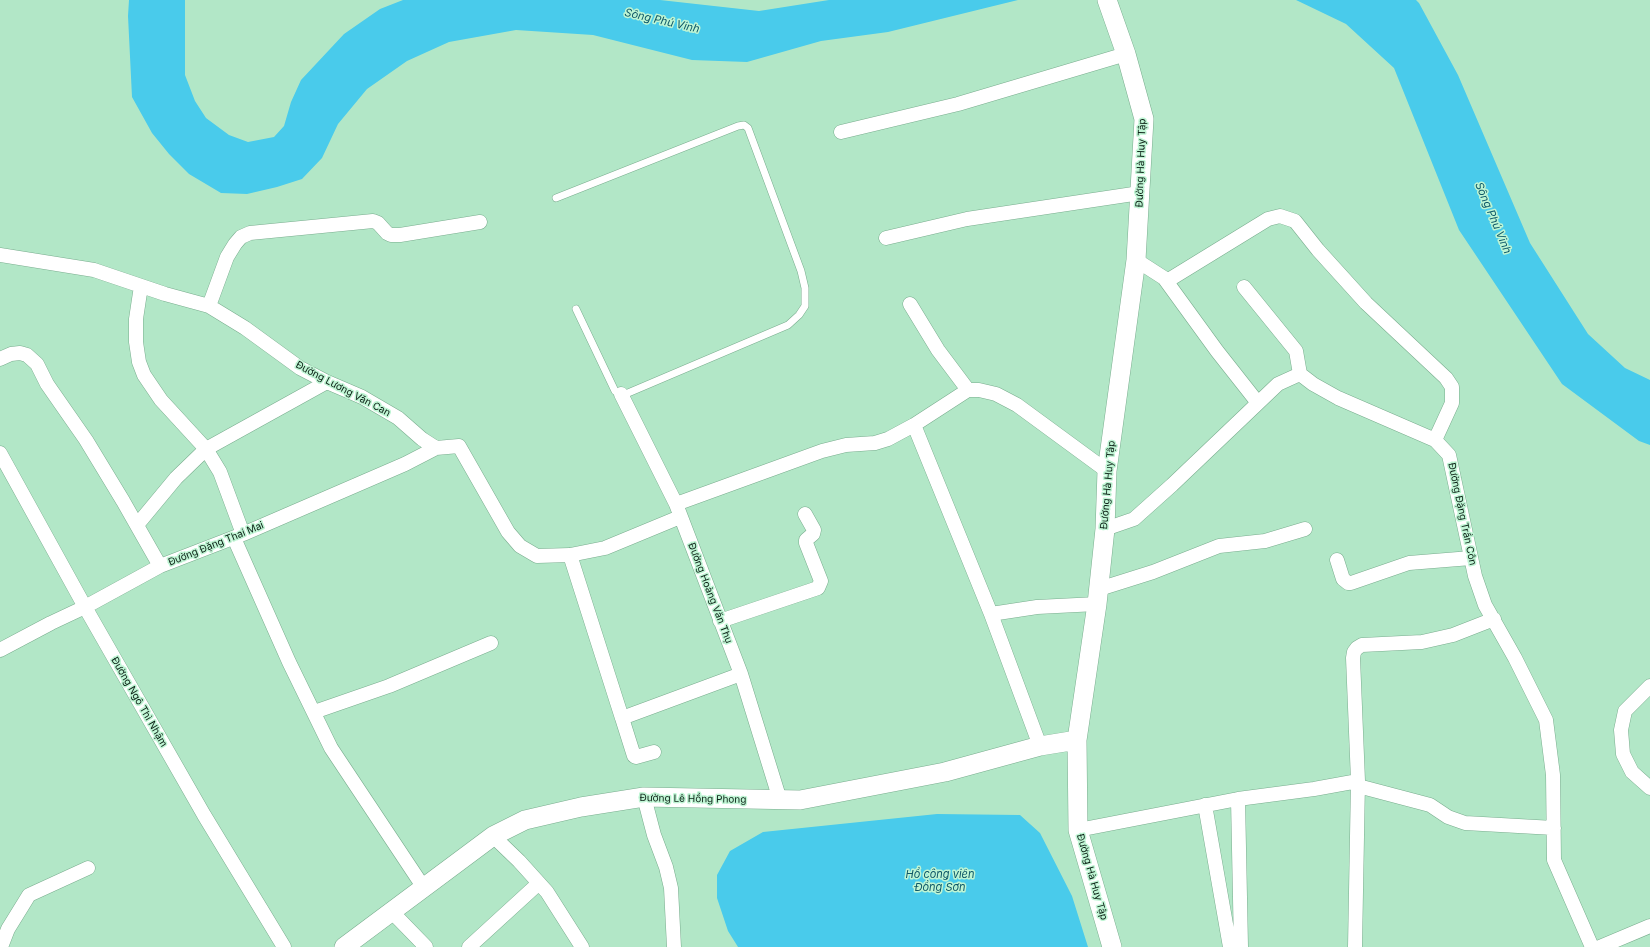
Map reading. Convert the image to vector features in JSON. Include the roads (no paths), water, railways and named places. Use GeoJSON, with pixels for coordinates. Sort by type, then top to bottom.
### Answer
{"type":"FeatureCollection","features":[{"type":"Feature","properties":{"kind":"main road","name":"Đường Hà Huy Tập"},"geometry":{"type":"LineString","coordinates":[[1107,0],[1126,54],[1144,119],[1136,260],[1107,471],[1105,529],[1098,596],[1077,740],[1078,830],[1112,947]]}},
{"type":"Feature","properties":{"kind":"main road","name":"Đường Lê Hồng Phong"},"geometry":{"type":"LineString","coordinates":[[344,947],[493,836],[525,820],[581,807],[644,797],[800,800],[945,772],[1040,746],[1077,740]]}},
{"type":"Feature","properties":{"kind":"street"},"geometry":{"type":"LineString","coordinates":[[841,132],[958,104],[1126,54]]}},
{"type":"Feature","properties":{"kind":"street"},"geometry":{"type":"LineString","coordinates":[[886,238],[967,219],[1140,193]]}},
{"type":"Feature","properties":{"kind":"street"},"geometry":{"type":"LineString","coordinates":[[1167,281],[1268,219],[1280,216],[1295,221],[1318,250],[1366,303],[1446,378],[1452,387],[1452,403],[1435,440]]}},
{"type":"Feature","properties":{"kind":"street"},"geometry":{"type":"LineString","coordinates":[[209,306],[227,257],[241,237],[250,233],[373,221],[378,223],[387,233],[392,235],[400,235],[480,222]]}},
{"type":"Feature","properties":{"kind":"street","name":"Đường Lương Văn Can"},"geometry":{"type":"LineString","coordinates":[[0,255],[94,270],[141,286],[209,306],[245,328],[300,368],[327,382],[362,397],[398,418],[422,439],[436,448]]}},
{"type":"Feature","properties":{"kind":"street"},"geometry":{"type":"LineString","coordinates":[[1136,260],[1156,271],[1167,281],[1216,351],[1258,403]]}},
{"type":"Feature","properties":{"kind":"street"},"geometry":{"type":"LineString","coordinates":[[141,286],[136,327],[136,342],[139,362],[144,376],[161,400],[206,449],[220,472],[238,536],[331,748],[424,888]]}},
{"type":"Feature","properties":{"kind":"street"},"geometry":{"type":"LineString","coordinates":[[1105,529],[1134,519],[1278,384],[1300,374],[1296,350],[1244,286]]}},
{"type":"Feature","properties":{"kind":"street"},"geometry":{"type":"LineString","coordinates":[[910,304],[938,350],[968,390]]}},
{"type":"Feature","properties":{"kind":"street"},"geometry":{"type":"LineString","coordinates":[[0,360],[11,354],[20,353],[27,355],[37,364],[47,384],[86,440],[160,566]]}},
{"type":"Feature","properties":{"kind":"street","name":"Đường Đặng Trần Côn"},"geometry":{"type":"LineString","coordinates":[[1300,374],[1313,384],[1338,398],[1435,440],[1449,455],[1475,576],[1485,605],[1526,678],[1546,720],[1553,775],[1554,860],[1592,947]]}},
{"type":"Feature","properties":{"kind":"street"},"geometry":{"type":"LineString","coordinates":[[137,525],[176,478],[206,449],[327,382]]}},
{"type":"Feature","properties":{"kind":"street"},"geometry":{"type":"LineString","coordinates":[[436,448],[459,446],[508,532],[520,546],[537,556],[570,555],[605,548],[678,510],[822,451],[846,445],[875,443],[888,439],[914,425],[968,390],[979,390],[996,394],[1017,405],[1107,471]]}},
{"type":"Feature","properties":{"kind":"street","name":"Đường Hoàng Văn Thụ"},"geometry":{"type":"LineString","coordinates":[[621,394],[678,510],[741,674],[780,800]]}},
{"type":"Feature","properties":{"kind":"street"},"geometry":{"type":"LineString","coordinates":[[914,425],[991,614],[1040,746]]}},
{"type":"Feature","properties":{"kind":"street","name":"Đường Đặng Thai Mai"},"geometry":{"type":"LineString","coordinates":[[0,650],[85,607],[160,566],[238,536],[405,464],[436,448]]}},
{"type":"Feature","properties":{"kind":"street","name":"Đường Ngô Thì Nhậm"},"geometry":{"type":"LineString","coordinates":[[0,453],[85,607],[204,815],[284,947]]}},
{"type":"Feature","properties":{"kind":"street"},"geometry":{"type":"LineString","coordinates":[[720,621],[818,588],[821,581],[806,543],[806,540],[813,534],[814,530],[805,514]]}},
{"type":"Feature","properties":{"kind":"street"},"geometry":{"type":"LineString","coordinates":[[991,614],[1098,596],[1219,546],[1269,540],[1305,529]]}},
{"type":"Feature","properties":{"kind":"street"},"geometry":{"type":"LineString","coordinates":[[570,555],[634,756],[636,757],[654,752]]}},
{"type":"Feature","properties":{"kind":"street"},"geometry":{"type":"LineString","coordinates":[[1337,560],[1343,579],[1348,583],[1351,583],[1408,564],[1471,558]]}},
{"type":"Feature","properties":{"kind":"street"},"geometry":{"type":"LineString","coordinates":[[1356,947],[1358,783],[1353,658],[1358,648],[1362,645],[1374,643],[1406,644],[1422,642],[1453,635],[1494,619]]}},
{"type":"Feature","properties":{"kind":"street"},"geometry":{"type":"LineString","coordinates":[[314,712],[390,686],[491,643]]}},
{"type":"Feature","properties":{"kind":"street"},"geometry":{"type":"LineString","coordinates":[[622,718],[741,674]]}},
{"type":"Feature","properties":{"kind":"street"},"geometry":{"type":"LineString","coordinates":[[1650,686],[1625,711],[1621,730],[1622,754],[1632,772],[1650,788]]}},
{"type":"Feature","properties":{"kind":"street"},"geometry":{"type":"LineString","coordinates":[[1078,830],[1238,799],[1358,783],[1430,805],[1448,817],[1465,823],[1554,828]]}},
{"type":"Feature","properties":{"kind":"street"},"geometry":{"type":"LineString","coordinates":[[644,797],[654,835],[666,867],[671,888],[674,947]]}},
{"type":"Feature","properties":{"kind":"street"},"geometry":{"type":"LineString","coordinates":[[1238,799],[1241,947]]}},
{"type":"Feature","properties":{"kind":"street"},"geometry":{"type":"LineString","coordinates":[[1204,805],[1230,947]]}},
{"type":"Feature","properties":{"kind":"street"},"geometry":{"type":"LineString","coordinates":[[493,836],[539,883],[558,909],[582,947]]}},
{"type":"Feature","properties":{"kind":"street"},"geometry":{"type":"LineString","coordinates":[[1,947],[4,927],[29,895],[88,868]]}},
{"type":"Feature","properties":{"kind":"street"},"geometry":{"type":"LineString","coordinates":[[469,947],[539,883]]}},
{"type":"Feature","properties":{"kind":"street"},"geometry":{"type":"LineString","coordinates":[[392,912],[426,947]]}},
{"type":"Feature","properties":{"kind":"street"},"geometry":{"type":"LineString","coordinates":[[1600,947],[1650,926]]}},
{"type":"Feature","properties":{"kind":"lane"},"geometry":{"type":"LineString","coordinates":[[556,198],[738,126],[744,125],[748,128],[801,271],[805,288],[805,306],[799,315],[788,324],[628,393],[621,394],[615,391],[576,309]]}},
{"type":"Feature","properties":{"kind":"water","name":"Sông Phú Vinh"},"geometry":{"type":"Polygon","coordinates":[[[129,0],[185,0],[185,75],[195,101],[206,118],[229,135],[248,142],[274,137],[284,126],[291,102],[301,80],[344,34],[380,9],[403,0],[660,0],[759,11],[829,0],[1018,0],[888,32],[821,41],[747,62],[692,60],[593,35],[516,30],[449,42],[407,61],[367,89],[338,124],[322,158],[302,179],[247,194],[221,193],[189,174],[169,154],[152,133],[132,97],[128,16],[129,0]]]}},
{"type":"Feature","properties":{"kind":"water","name":"Sông Phú Vinh"},"geometry":{"type":"Polygon","coordinates":[[[1296,0],[1416,0],[1419,3],[1458,75],[1530,243],[1588,334],[1625,368],[1650,380],[1650,445],[1639,441],[1562,384],[1459,230],[1394,68],[1346,24],[1296,0]]]}},
{"type":"Feature","properties":{"kind":"water","name":"Hồ công viên Đồng Sơn"},"geometry":{"type":"Polygon","coordinates":[[[937,814],[1020,815],[1040,833],[1072,896],[1088,947],[738,947],[728,931],[717,898],[717,875],[730,851],[763,832],[937,814]]]}}]}
